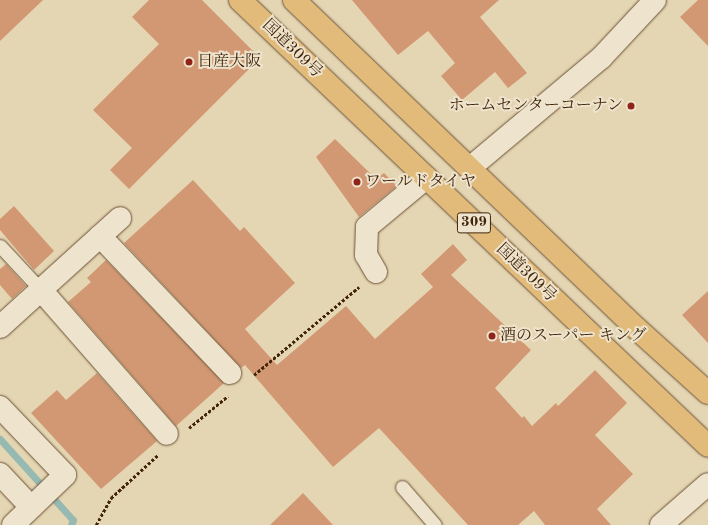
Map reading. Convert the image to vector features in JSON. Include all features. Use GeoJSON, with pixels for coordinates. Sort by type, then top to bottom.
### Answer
{"type":"FeatureCollection","features":[{"type":"Feature","properties":{"kind":"highway","name":"国道309号"},"geometry":{"type":"LineString","coordinates":[[240,0],[708,446]]}},
{"type":"Feature","properties":{"kind":"highway","name":"309"},"geometry":{"type":"LineString","coordinates":[[294,0],[470,167],[636,328],[708,393]]}},
{"type":"Feature","properties":{"kind":"street"},"geometry":{"type":"LineString","coordinates":[[470,167],[601,58],[655,0]]}},
{"type":"Feature","properties":{"kind":"street"},"geometry":{"type":"LineString","coordinates":[[376,272],[366,255],[367,227],[426,178]]}},
{"type":"Feature","properties":{"kind":"street"},"geometry":{"type":"LineString","coordinates":[[0,327],[120,218]]}},
{"type":"Feature","properties":{"kind":"street"},"geometry":{"type":"LineString","coordinates":[[100,236],[230,373]]}},
{"type":"Feature","properties":{"kind":"street"},"geometry":{"type":"LineString","coordinates":[[41,290],[167,434]]}},
{"type":"Feature","properties":{"kind":"street"},"geometry":{"type":"LineString","coordinates":[[1,409],[66,475],[13,525]]}},
{"type":"Feature","properties":{"kind":"street"},"geometry":{"type":"LineString","coordinates":[[0,474],[34,505]]}},
{"type":"Feature","properties":{"kind":"street"},"geometry":{"type":"LineString","coordinates":[[661,525],[708,484]]}},
{"type":"Feature","properties":{"kind":"lane"},"geometry":{"type":"LineString","coordinates":[[0,246],[41,290]]}},
{"type":"Feature","properties":{"kind":"lane"},"geometry":{"type":"LineString","coordinates":[[402,487],[435,525]]}},
{"type":"Feature","properties":{"kind":"building"},"geometry":{"type":"Polygon","coordinates":[[[0,0],[43,0],[0,41],[0,0]]]}},
{"type":"Feature","properties":{"kind":"building"},"geometry":{"type":"Polygon","coordinates":[[[149,0],[202,0],[260,58],[129,189],[110,170],[132,148],[93,110],[159,44],[132,17],[149,0]]]}},
{"type":"Feature","properties":{"kind":"building"},"geometry":{"type":"Polygon","coordinates":[[[352,0],[499,0],[480,17],[527,73],[508,88],[495,72],[462,100],[441,76],[455,63],[428,31],[398,55],[352,0]]]}},
{"type":"Feature","properties":{"kind":"building"},"geometry":{"type":"Polygon","coordinates":[[[698,0],[708,0],[708,46],[680,17],[698,0]]]}},
{"type":"Feature","properties":{"kind":"building"},"geometry":{"type":"Polygon","coordinates":[[[335,139],[376,179],[384,173],[397,186],[359,217],[316,157],[335,139]]]}},
{"type":"Feature","properties":{"kind":"building"},"geometry":{"type":"Polygon","coordinates":[[[193,180],[240,231],[244,227],[295,283],[245,329],[277,365],[346,306],[375,339],[433,287],[421,274],[453,244],[467,260],[451,275],[531,350],[495,388],[522,418],[524,416],[532,426],[556,403],[558,406],[595,370],[627,403],[595,435],[633,474],[597,509],[611,525],[545,525],[534,511],[518,525],[468,525],[379,428],[333,467],[245,365],[241,368],[124,243],[193,180]]]}},
{"type":"Feature","properties":{"kind":"building"},"geometry":{"type":"Polygon","coordinates":[[[14,206],[54,251],[34,270],[0,230],[0,219],[14,206]]]}},
{"type":"Feature","properties":{"kind":"building"},"geometry":{"type":"Polygon","coordinates":[[[106,260],[224,383],[176,426],[68,302],[91,282],[87,278],[106,260]]]}},
{"type":"Feature","properties":{"kind":"building"},"geometry":{"type":"Polygon","coordinates":[[[6,264],[26,286],[12,299],[0,285],[0,269],[6,264]]]}},
{"type":"Feature","properties":{"kind":"building"},"geometry":{"type":"Polygon","coordinates":[[[708,291],[708,343],[682,315],[708,291]]]}},
{"type":"Feature","properties":{"kind":"building"},"geometry":{"type":"Polygon","coordinates":[[[97,373],[157,441],[101,489],[31,413],[57,390],[66,400],[97,373]]]}},
{"type":"Feature","properties":{"kind":"building"},"geometry":{"type":"Polygon","coordinates":[[[303,493],[333,525],[270,525],[303,493]]]}},
{"type":"Feature","properties":{"kind":"waterway"},"geometry":{"type":"LineString","coordinates":[[0,439],[73,520],[71,525]]}},
{"type":"Feature","properties":{"kind":"place","name":"日産大阪"},"geometry":{"type":"Point","coordinates":[189,62]}},
{"type":"Feature","properties":{"kind":"place","name":"ホームセンターコーナン"},"geometry":{"type":"Point","coordinates":[631,106]}},
{"type":"Feature","properties":{"kind":"place","name":"ワールドタイヤ"},"geometry":{"type":"Point","coordinates":[357,182]}},
{"type":"Feature","properties":{"kind":"place","name":"酒のスーパー キング"},"geometry":{"type":"Point","coordinates":[492,336]}}]}
